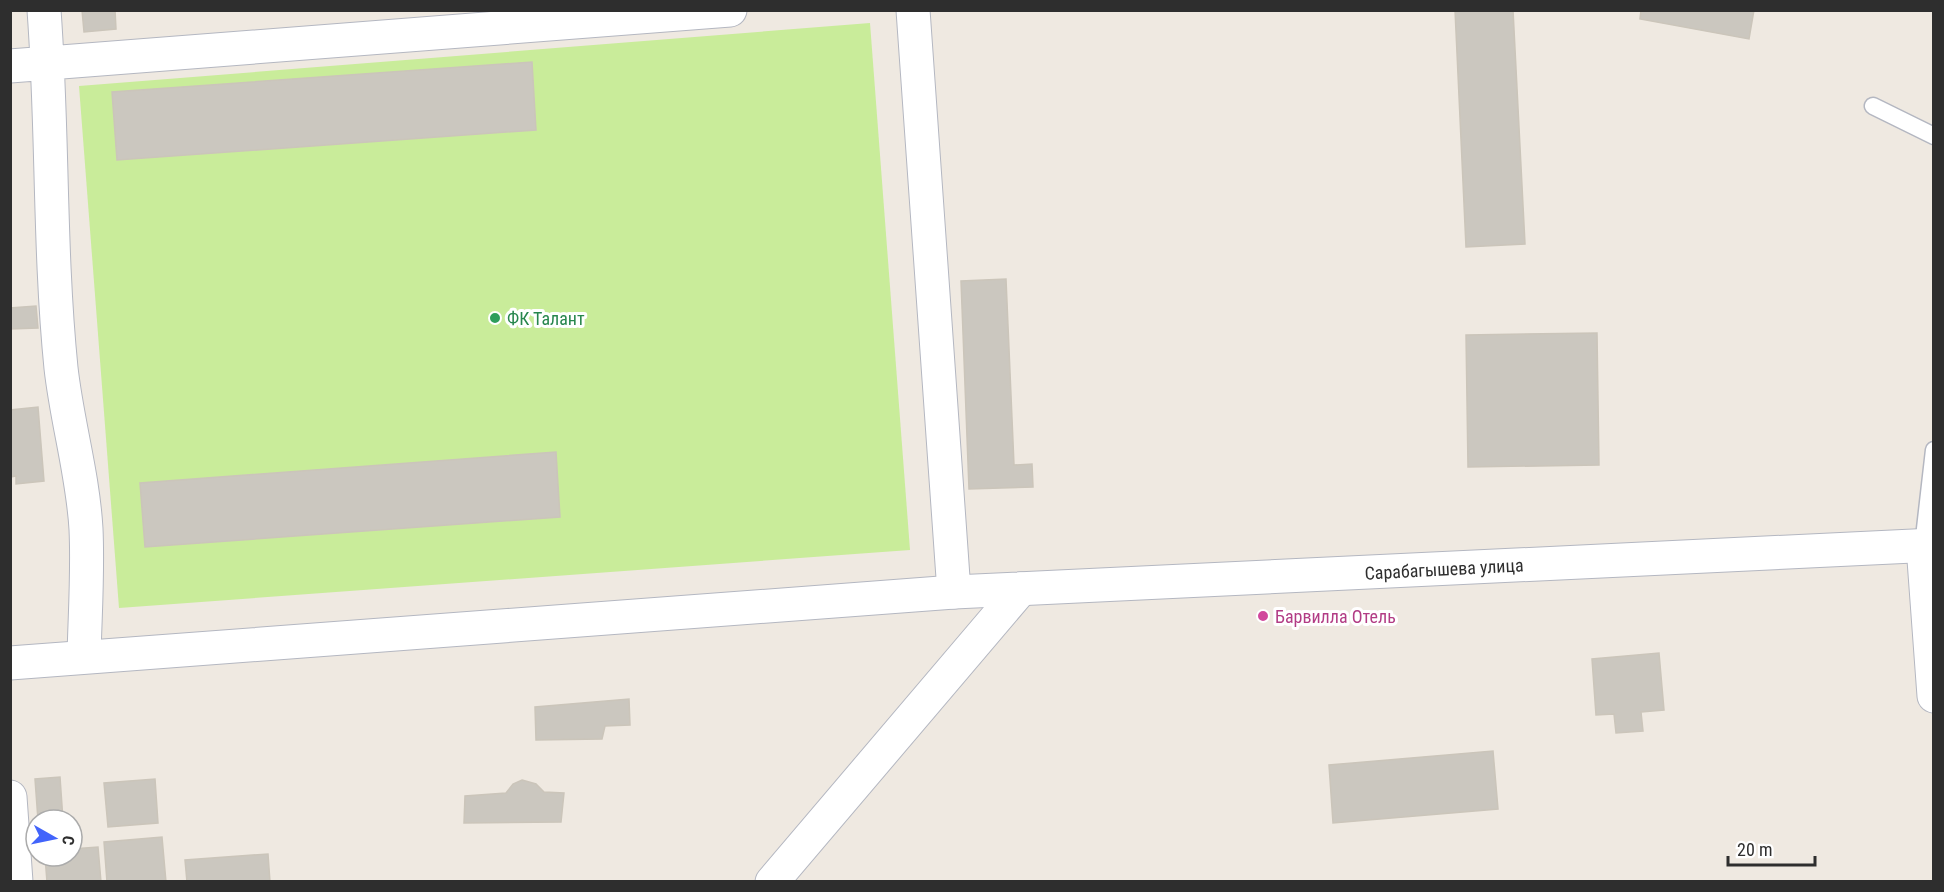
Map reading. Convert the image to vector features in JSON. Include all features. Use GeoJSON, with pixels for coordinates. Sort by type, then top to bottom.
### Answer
{"type":"FeatureCollection","features":[{"type":"Feature","properties":{"kind":"street"},"geometry":{"type":"LineString","coordinates":[[44,10],[48,63],[51,193],[62,369],[76,449],[86,528],[84,656]]}},
{"type":"Feature","properties":{"kind":"street"},"geometry":{"type":"LineString","coordinates":[[10,66],[730,10]]}},
{"type":"Feature","properties":{"kind":"street"},"geometry":{"type":"LineString","coordinates":[[914,10],[954,592]]}},
{"type":"Feature","properties":{"kind":"street"},"geometry":{"type":"LineString","coordinates":[[1928,545],[1934,696]]}},
{"type":"Feature","properties":{"kind":"street","name":"Сарабагышева улица"},"geometry":{"type":"LineString","coordinates":[[10,663],[954,592],[1928,545]]}},
{"type":"Feature","properties":{"kind":"street"},"geometry":{"type":"LineString","coordinates":[[772,882],[1022,588]]}},
{"type":"Feature","properties":{"kind":"street"},"geometry":{"type":"LineString","coordinates":[[10,797],[16,882]]}},
{"type":"Feature","properties":{"kind":"lane"},"geometry":{"type":"LineString","coordinates":[[1873,106],[1934,136]]}},
{"type":"Feature","properties":{"kind":"lane"},"geometry":{"type":"LineString","coordinates":[[1928,545],[1934,450]]}},
{"type":"Feature","properties":{"kind":"green space","name":"ФК Талант"},"geometry":{"type":"Polygon","coordinates":[[[870,23],[910,550],[119,608],[79,86],[870,23]]]}},
{"type":"Feature","properties":{"kind":"building"},"geometry":{"type":"Polygon","coordinates":[[[82,10],[115,10],[116,29],[84,32],[82,10]]]}},
{"type":"Feature","properties":{"kind":"building"},"geometry":{"type":"Polygon","coordinates":[[[1455,10],[1513,10],[1525,244],[1466,247],[1455,10]]]}},
{"type":"Feature","properties":{"kind":"building"},"geometry":{"type":"Polygon","coordinates":[[[1641,10],[1754,10],[1749,39],[1640,19],[1641,10]]]}},
{"type":"Feature","properties":{"kind":"building"},"geometry":{"type":"Polygon","coordinates":[[[532,62],[536,130],[117,160],[112,92],[532,62]]]}},
{"type":"Feature","properties":{"kind":"building"},"geometry":{"type":"Polygon","coordinates":[[[1006,279],[1014,465],[1032,464],[1033,487],[969,489],[961,281],[1006,279]]]}},
{"type":"Feature","properties":{"kind":"building"},"geometry":{"type":"Polygon","coordinates":[[[36,306],[38,328],[10,329],[10,308],[36,306]]]}},
{"type":"Feature","properties":{"kind":"building"},"geometry":{"type":"Polygon","coordinates":[[[1597,333],[1599,465],[1468,467],[1466,335],[1597,333]]]}},
{"type":"Feature","properties":{"kind":"building"},"geometry":{"type":"Polygon","coordinates":[[[38,407],[44,481],[16,484],[16,476],[10,477],[10,410],[38,407]]]}},
{"type":"Feature","properties":{"kind":"building"},"geometry":{"type":"Polygon","coordinates":[[[556,452],[560,517],[145,547],[140,483],[556,452]]]}},
{"type":"Feature","properties":{"kind":"building"},"geometry":{"type":"Polygon","coordinates":[[[1659,653],[1664,710],[1641,712],[1643,731],[1616,733],[1614,714],[1596,715],[1592,659],[1659,653]]]}},
{"type":"Feature","properties":{"kind":"building"},"geometry":{"type":"Polygon","coordinates":[[[629,699],[630,725],[605,726],[602,739],[536,740],[535,707],[629,699]]]}},
{"type":"Feature","properties":{"kind":"building"},"geometry":{"type":"Polygon","coordinates":[[[1493,751],[1498,809],[1333,823],[1329,765],[1493,751]]]}},
{"type":"Feature","properties":{"kind":"building"},"geometry":{"type":"Polygon","coordinates":[[[60,777],[62,808],[37,808],[35,779],[60,777]]]}},
{"type":"Feature","properties":{"kind":"building"},"geometry":{"type":"Polygon","coordinates":[[[155,779],[158,823],[108,827],[104,783],[155,779]]]}},
{"type":"Feature","properties":{"kind":"building"},"geometry":{"type":"Polygon","coordinates":[[[522,780],[536,784],[544,792],[564,793],[561,822],[464,823],[465,796],[506,793],[513,784],[522,780]]]}},
{"type":"Feature","properties":{"kind":"building"},"geometry":{"type":"Polygon","coordinates":[[[162,837],[166,882],[107,882],[104,842],[162,837]]]}},
{"type":"Feature","properties":{"kind":"building"},"geometry":{"type":"Polygon","coordinates":[[[98,847],[101,882],[47,882],[46,868],[84,868],[84,848],[98,847]]]}},
{"type":"Feature","properties":{"kind":"building"},"geometry":{"type":"Polygon","coordinates":[[[268,854],[270,882],[187,882],[185,860],[268,854]]]}},
{"type":"Feature","properties":{"kind":"place","name":"ФК Талант"},"geometry":{"type":"Point","coordinates":[495,318]}},
{"type":"Feature","properties":{"kind":"place","name":"Барвилла Отель"},"geometry":{"type":"Point","coordinates":[1263,616]}}]}
